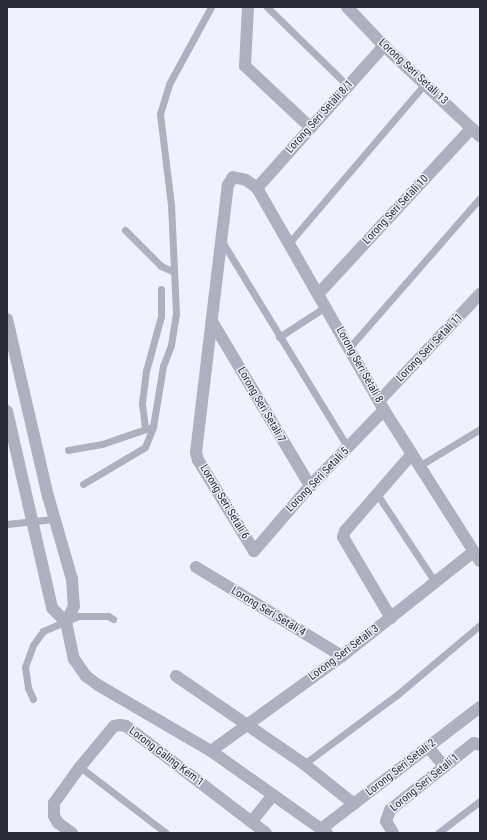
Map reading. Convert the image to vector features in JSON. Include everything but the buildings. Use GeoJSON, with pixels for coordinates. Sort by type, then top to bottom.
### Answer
{"type":"FeatureCollection","features":[{"type":"Feature","properties":{"kind":"street"},"geometry":{"type":"LineString","coordinates":[[248,7],[245,66],[310,127]]}},
{"type":"Feature","properties":{"kind":"street","name":"Lorong Seri Setali 13"},"geometry":{"type":"LineString","coordinates":[[347,7],[384,46],[476,132]]}},
{"type":"Feature","properties":{"kind":"street","name":"Lorong Seri Setali 8/1"},"geometry":{"type":"LineString","coordinates":[[257,188],[384,46]]}},
{"type":"Feature","properties":{"kind":"street","name":"Lorong Seri Setali 10"},"geometry":{"type":"LineString","coordinates":[[319,293],[476,132]]}},
{"type":"Feature","properties":{"kind":"street"},"geometry":{"type":"LineString","coordinates":[[213,323],[228,185],[233,177],[246,180],[257,188]]}},
{"type":"Feature","properties":{"kind":"street","name":"Lorong Seri Setali 8"},"geometry":{"type":"LineString","coordinates":[[257,188],[327,306],[381,405],[477,557]]}},
{"type":"Feature","properties":{"kind":"street","name":"Lorong Seri Setali 11"},"geometry":{"type":"LineString","coordinates":[[381,405],[478,301]]}},
{"type":"Feature","properties":{"kind":"street"},"geometry":{"type":"LineString","coordinates":[[7,319],[11,351],[54,519],[72,579],[74,606],[66,622]]}},
{"type":"Feature","properties":{"kind":"street","name":"Lorong Seri Setali 6"},"geometry":{"type":"LineString","coordinates":[[213,323],[196,452],[198,460],[254,551]]}},
{"type":"Feature","properties":{"kind":"street","name":"Lorong Seri Setali 7"},"geometry":{"type":"LineString","coordinates":[[213,323],[310,486]]}},
{"type":"Feature","properties":{"kind":"street","name":"Lorong Seri Setali 5"},"geometry":{"type":"LineString","coordinates":[[254,551],[310,486],[348,448],[381,405]]}},
{"type":"Feature","properties":{"kind":"street"},"geometry":{"type":"LineString","coordinates":[[7,411],[31,522],[52,608],[66,622],[72,654],[86,676],[211,751],[272,796],[324,831]]}},
{"type":"Feature","properties":{"kind":"street"},"geometry":{"type":"LineString","coordinates":[[390,618],[343,537],[345,531],[412,454]]}},
{"type":"Feature","properties":{"kind":"street","name":"Lorong Seri Setali 3"},"geometry":{"type":"LineString","coordinates":[[211,751],[342,656],[435,582],[477,557]]}},
{"type":"Feature","properties":{"kind":"street","name":"Lorong Seri Setali 4"},"geometry":{"type":"LineString","coordinates":[[196,567],[342,656]]}},
{"type":"Feature","properties":{"kind":"street"},"geometry":{"type":"LineString","coordinates":[[176,676],[248,724],[304,764],[354,804]]}},
{"type":"Feature","properties":{"kind":"street","name":"Lorong Seri Setali 2"},"geometry":{"type":"LineString","coordinates":[[324,831],[354,804],[428,747],[478,714]]}},
{"type":"Feature","properties":{"kind":"street","name":"Lorong Galing Kem 1"},"geometry":{"type":"LineString","coordinates":[[72,833],[58,823],[53,808],[54,803],[80,767],[114,726],[126,726],[266,833]]}},
{"type":"Feature","properties":{"kind":"street","name":"Lorong Seri Setali 1"},"geometry":{"type":"LineString","coordinates":[[393,833],[386,821],[390,810],[474,744],[480,745]]}},
{"type":"Feature","properties":{"kind":"street"},"geometry":{"type":"LineString","coordinates":[[428,747],[445,767]]}},
{"type":"Feature","properties":{"kind":"street"},"geometry":{"type":"LineString","coordinates":[[252,821],[272,796]]}},
{"type":"Feature","properties":{"kind":"lane"},"geometry":{"type":"LineString","coordinates":[[83,484],[145,448],[153,427],[163,366],[171,345],[176,314],[176,291],[172,271],[171,205],[160,114],[169,84],[211,7]]}},
{"type":"Feature","properties":{"kind":"lane"},"geometry":{"type":"LineString","coordinates":[[267,7],[348,86]]}},
{"type":"Feature","properties":{"kind":"lane"},"geometry":{"type":"LineString","coordinates":[[289,243],[425,84]]}},
{"type":"Feature","properties":{"kind":"lane"},"geometry":{"type":"LineString","coordinates":[[349,348],[480,198]]}},
{"type":"Feature","properties":{"kind":"lane"},"geometry":{"type":"LineString","coordinates":[[125,230],[161,266],[172,271]]}},
{"type":"Feature","properties":{"kind":"lane"},"geometry":{"type":"LineString","coordinates":[[222,241],[279,337],[348,448]]}},
{"type":"Feature","properties":{"kind":"lane"},"geometry":{"type":"LineString","coordinates":[[144,428],[142,403],[146,371],[161,316],[161,289]]}},
{"type":"Feature","properties":{"kind":"lane"},"geometry":{"type":"LineString","coordinates":[[279,337],[327,306]]}},
{"type":"Feature","properties":{"kind":"lane"},"geometry":{"type":"LineString","coordinates":[[68,450],[102,444],[144,428],[153,427]]}},
{"type":"Feature","properties":{"kind":"lane"},"geometry":{"type":"LineString","coordinates":[[419,466],[480,429]]}},
{"type":"Feature","properties":{"kind":"lane"},"geometry":{"type":"LineString","coordinates":[[377,494],[435,582]]}},
{"type":"Feature","properties":{"kind":"lane"},"geometry":{"type":"LineString","coordinates":[[7,524],[54,519]]}},
{"type":"Feature","properties":{"kind":"lane"},"geometry":{"type":"LineString","coordinates":[[32,700],[28,688],[26,667],[32,645],[44,631],[79,616],[108,616],[113,619]]}},
{"type":"Feature","properties":{"kind":"lane"},"geometry":{"type":"LineString","coordinates":[[304,764],[398,694],[418,675],[480,626]]}},
{"type":"Feature","properties":{"kind":"lane"},"geometry":{"type":"LineString","coordinates":[[80,767],[166,833]]}},
{"type":"Feature","properties":{"kind":"lane"},"geometry":{"type":"LineString","coordinates":[[438,833],[480,801]]}}]}
